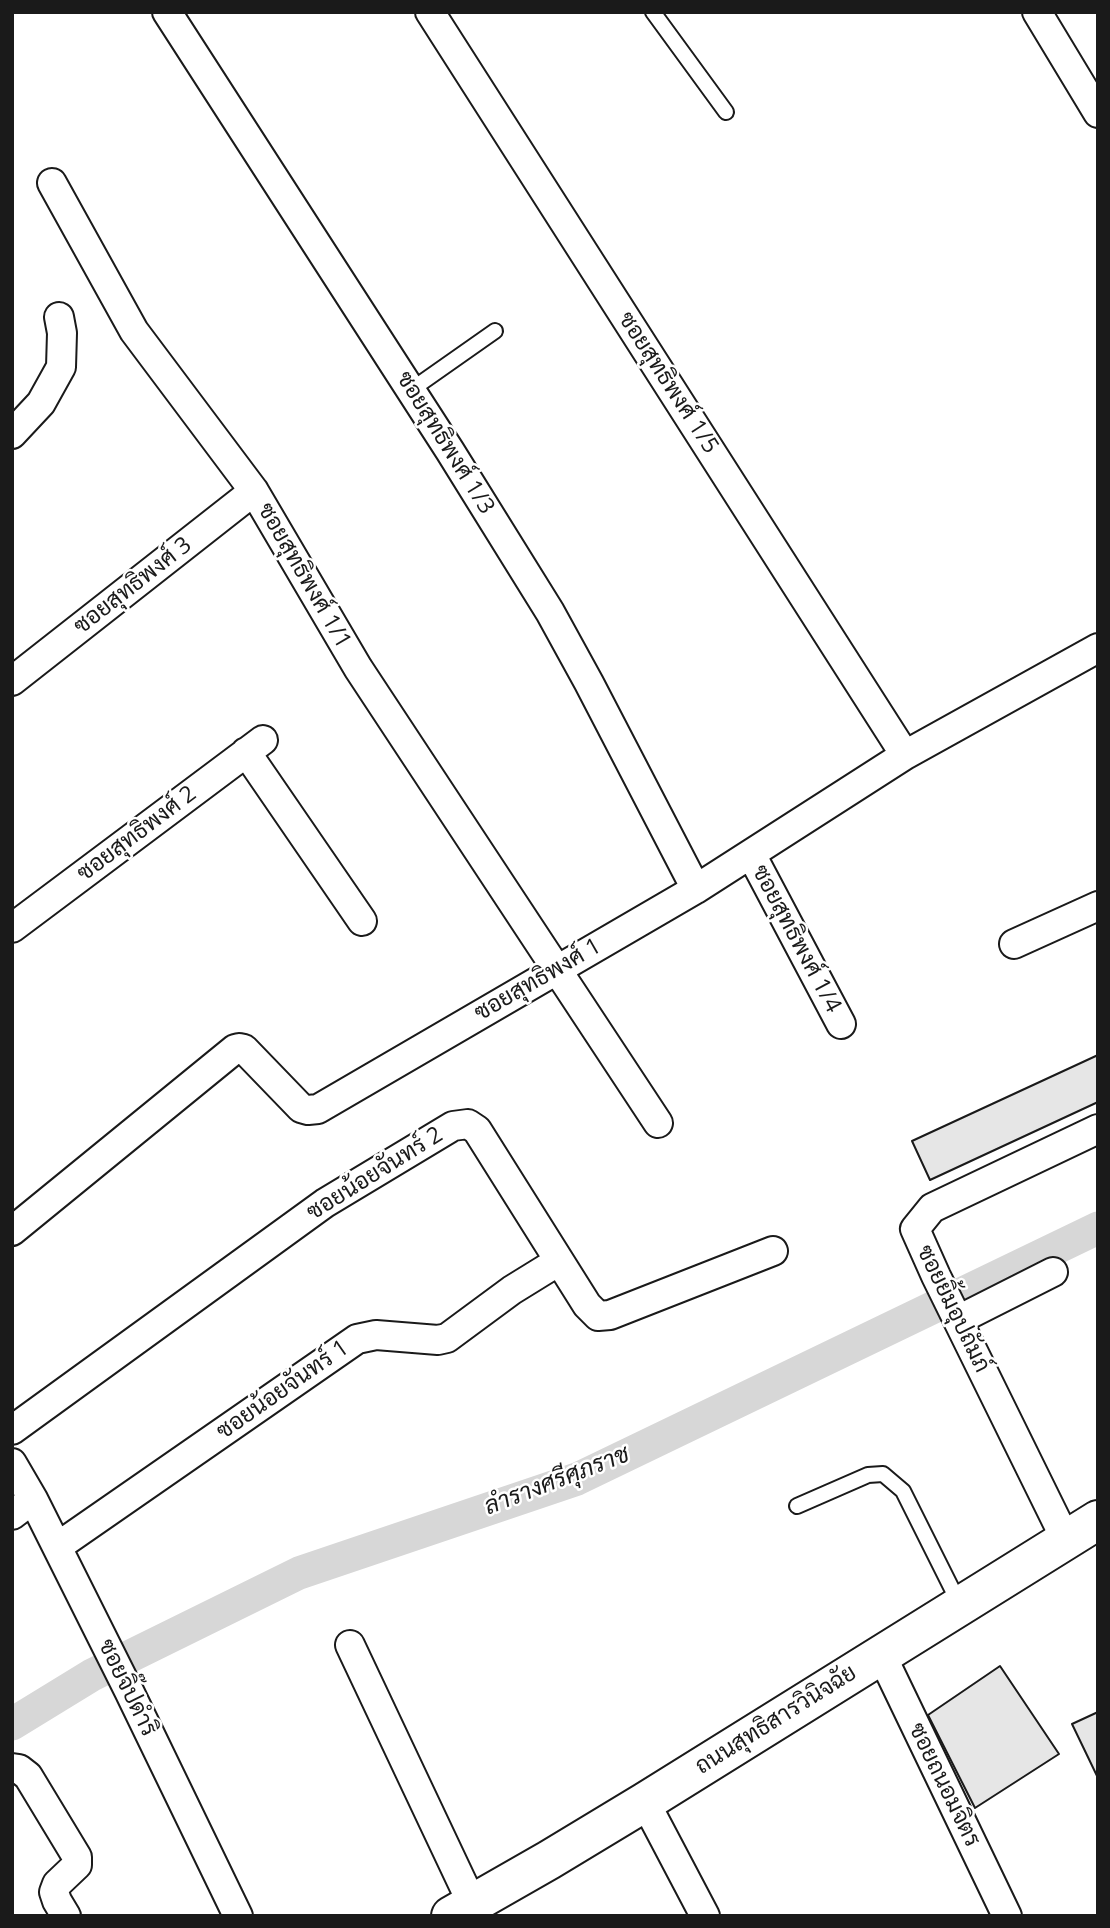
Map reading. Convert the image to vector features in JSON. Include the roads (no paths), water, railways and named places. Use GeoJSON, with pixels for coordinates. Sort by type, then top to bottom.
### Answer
{"type":"FeatureCollection","features":[{"type":"Feature","properties":{"kind":"main road","name":"ถนนสุทธิสารวินิจฉัย"},"geometry":{"type":"LineString","coordinates":[[467,1912],[1098,1520]]}},
{"type":"Feature","properties":{"kind":"street","name":"ซอยสุทธิพงศ์ 1/3"},"geometry":{"type":"LineString","coordinates":[[167,12],[411,390],[550,612],[696,889]]}},
{"type":"Feature","properties":{"kind":"street","name":"ซอยสุทธิพงศ์ 1/5"},"geometry":{"type":"LineString","coordinates":[[430,12],[905,755]]}},
{"type":"Feature","properties":{"kind":"street"},"geometry":{"type":"LineString","coordinates":[[1037,12],[1098,113]]}},
{"type":"Feature","properties":{"kind":"street","name":"ซอยสุทธิพงศ์ 1/1"},"geometry":{"type":"LineString","coordinates":[[52,183],[134,331],[254,491],[358,668],[658,1123]]}},
{"type":"Feature","properties":{"kind":"street"},"geometry":{"type":"LineString","coordinates":[[12,434],[41,403],[61,367],[60,317]]}},
{"type":"Feature","properties":{"kind":"street","name":"ซอยสุทธิพงศ์ 3"},"geometry":{"type":"LineString","coordinates":[[12,681],[254,491]]}},
{"type":"Feature","properties":{"kind":"street","name":"ซอยสุทธิพงศ์ 1"},"geometry":{"type":"LineString","coordinates":[[12,1231],[234,1049],[244,1049],[302,1108],[318,1109],[696,889],[905,755],[1098,648]]}},
{"type":"Feature","properties":{"kind":"street","name":"ซอยสุทธิพงศ์ 2"},"geometry":{"type":"LineString","coordinates":[[12,928],[255,746],[362,921]]}},
{"type":"Feature","properties":{"kind":"street","name":"ซอยสุทธิพงศ์ 1/4"},"geometry":{"type":"LineString","coordinates":[[751,854],[841,1024]]}},
{"type":"Feature","properties":{"kind":"street"},"geometry":{"type":"LineString","coordinates":[[1014,944],[1094,916]]}},
{"type":"Feature","properties":{"kind":"street","name":"ซอยน้อยจันทร์ 2"},"geometry":{"type":"LineString","coordinates":[[12,1430],[325,1203],[453,1126],[468,1124],[477,1130],[587,1305],[598,1316],[610,1315],[773,1251]]}},
{"type":"Feature","properties":{"kind":"street","name":"ซอยยิ้มอุปถัมภ์"},"geometry":{"type":"LineString","coordinates":[[1066,1540],[915,1229],[932,1208],[1098,1129]]}},
{"type":"Feature","properties":{"kind":"street","name":"ซอยน้อยจันทร์ 1"},"geometry":{"type":"LineString","coordinates":[[57,1548],[358,1339],[376,1335],[438,1340],[447,1338],[512,1290],[559,1261]]}},
{"type":"Feature","properties":{"kind":"street"},"geometry":{"type":"LineString","coordinates":[[956,1316],[1053,1272]]}},
{"type":"Feature","properties":{"kind":"street","name":"ซอยจิ๊ปดำริ"},"geometry":{"type":"LineString","coordinates":[[12,1463],[23,1507],[57,1548],[238,1916]]}},
{"type":"Feature","properties":{"kind":"street"},"geometry":{"type":"LineString","coordinates":[[350,1646],[467,1912]]}},
{"type":"Feature","properties":{"kind":"street","name":"ซอยถนอมจิตร"},"geometry":{"type":"LineString","coordinates":[[881,1654],[1007,1916]]}},
{"type":"Feature","properties":{"kind":"street"},"geometry":{"type":"LineString","coordinates":[[12,1768],[19,1769],[28,1776],[78,1857],[77,1866],[57,1884],[54,1892],[66,1916]]}},
{"type":"Feature","properties":{"kind":"street"},"geometry":{"type":"LineString","coordinates":[[645,1802],[705,1916]]}},
{"type":"Feature","properties":{"kind":"lane"},"geometry":{"type":"LineString","coordinates":[[653,12],[726,112]]}},
{"type":"Feature","properties":{"kind":"lane"},"geometry":{"type":"LineString","coordinates":[[411,390],[495,331]]}},
{"type":"Feature","properties":{"kind":"lane"},"geometry":{"type":"LineString","coordinates":[[797,1506],[869,1475],[883,1474],[902,1491],[960,1605]]}},
{"type":"Feature","properties":{"kind":"waterway","name":"ลำรางศรีศุภราช"},"geometry":{"type":"LineString","coordinates":[[12,1724],[92,1675],[299,1573],[577,1479],[1098,1228]]}}]}
